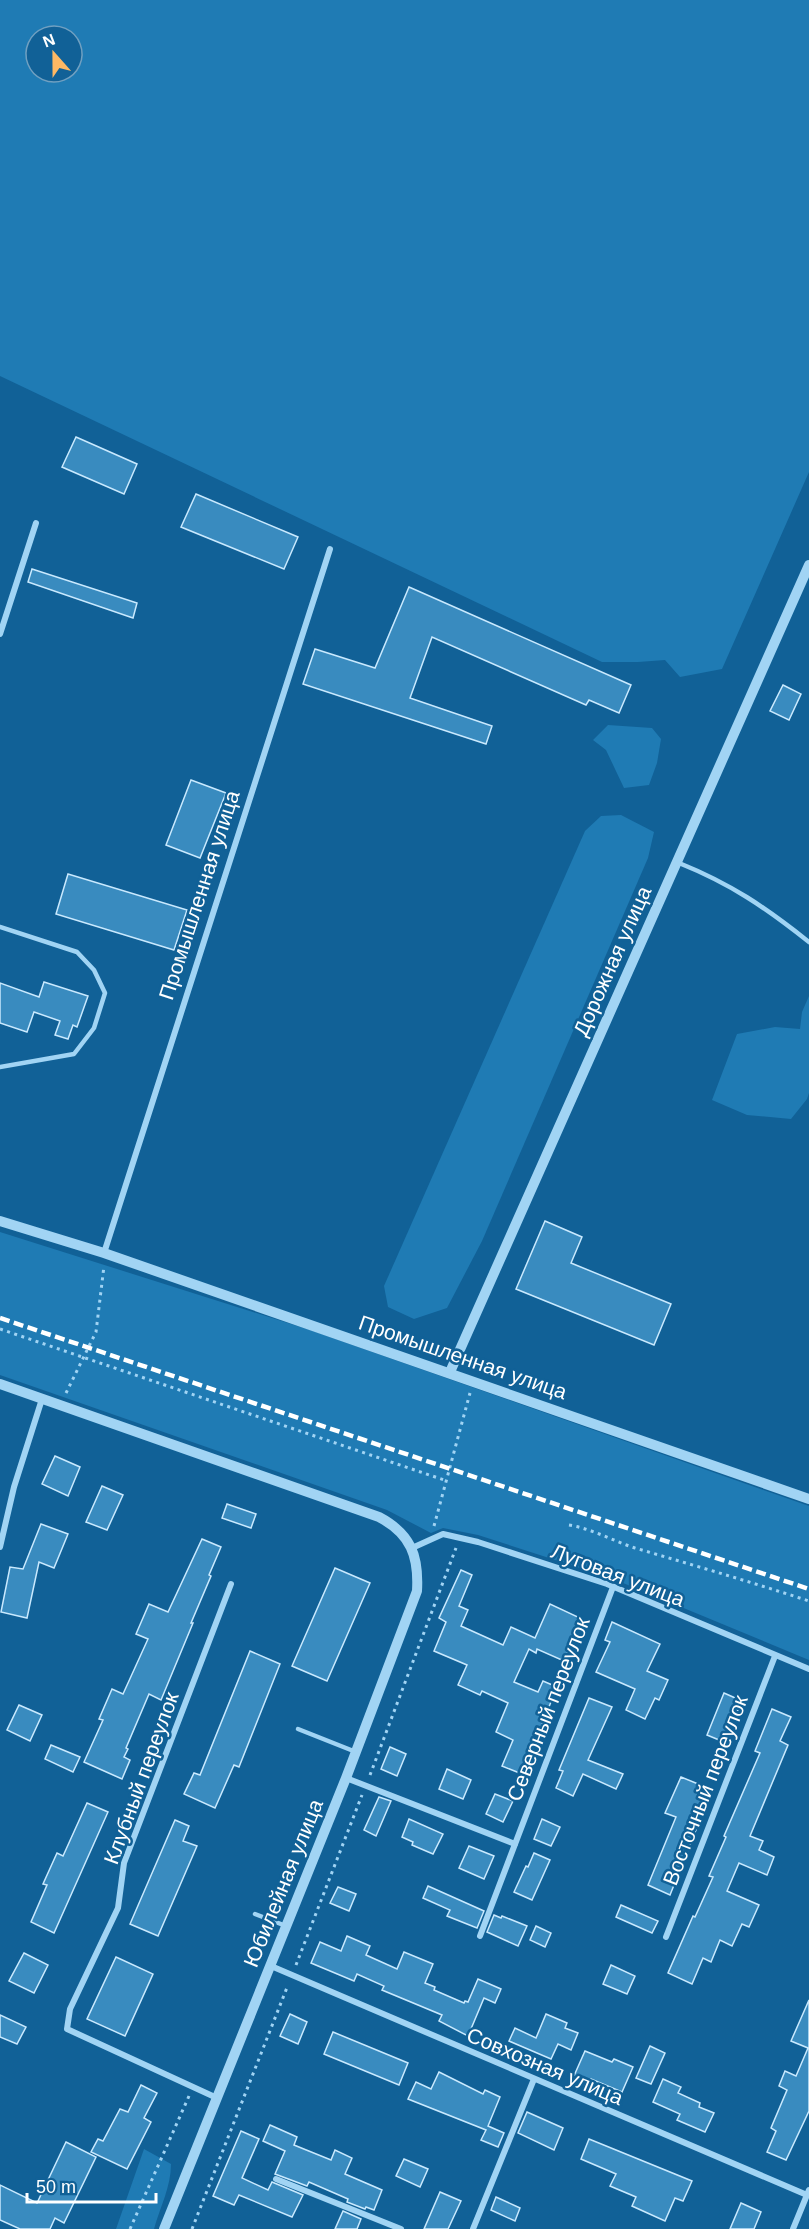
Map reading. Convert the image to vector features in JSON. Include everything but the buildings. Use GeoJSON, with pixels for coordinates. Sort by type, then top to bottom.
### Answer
{"type":"FeatureCollection","features":[{"type":"Feature","properties":{"kind":"street"},"geometry":{"type":"LineString","coordinates":[[0,634],[1,624],[36,522]]}},
{"type":"Feature","properties":{"kind":"street","name":"Промышленная улица"},"geometry":{"type":"LineString","coordinates":[[105,1253],[330,549]]}},
{"type":"Feature","properties":{"kind":"street","name":"Дорожная улица"},"geometry":{"type":"LineString","coordinates":[[450,1372],[809,565]]}},
{"type":"Feature","properties":{"kind":"street","name":"Промышленная улица"},"geometry":{"type":"LineString","coordinates":[[0,1221],[105,1253],[809,1499]]}},
{"type":"Feature","properties":{"kind":"street"},"geometry":{"type":"LineString","coordinates":[[0,1384],[379,1517],[393,1524],[412,1548]]}},
{"type":"Feature","properties":{"kind":"street"},"geometry":{"type":"LineString","coordinates":[[0,1547],[14,1487],[42,1399]]}},
{"type":"Feature","properties":{"kind":"street","name":"Луговая улица"},"geometry":{"type":"LineString","coordinates":[[412,1548],[443,1534],[459,1538],[613,1587],[809,1669]]}},
{"type":"Feature","properties":{"kind":"street","name":"Юбилейная улица"},"geometry":{"type":"LineString","coordinates":[[164,2229],[346,1778],[417,1591],[418,1572],[412,1548]]}},
{"type":"Feature","properties":{"kind":"street","name":"Клубный переулок"},"geometry":{"type":"LineString","coordinates":[[218,2099],[68,2029],[70,2009],[118,1908],[124,1863],[231,1584]]}},
{"type":"Feature","properties":{"kind":"street","name":"Северный переулок"},"geometry":{"type":"LineString","coordinates":[[480,1936],[613,1587]]}},
{"type":"Feature","properties":{"kind":"street","name":"Восточный переулок"},"geometry":{"type":"LineString","coordinates":[[666,1937],[775,1656]]}},
{"type":"Feature","properties":{"kind":"street"},"geometry":{"type":"LineString","coordinates":[[346,1778],[515,1844]]}},
{"type":"Feature","properties":{"kind":"street","name":"Совхозная улица"},"geometry":{"type":"LineString","coordinates":[[271,1966],[808,2193]]}},
{"type":"Feature","properties":{"kind":"street"},"geometry":{"type":"LineString","coordinates":[[473,2229],[534,2079]]}},
{"type":"Feature","properties":{"kind":"street"},"geometry":{"type":"LineString","coordinates":[[276,2179],[401,2229]]}},
{"type":"Feature","properties":{"kind":"street"},"geometry":{"type":"LineString","coordinates":[[793,2229],[808,2193]]}},
{"type":"Feature","properties":{"kind":"lane"},"geometry":{"type":"LineString","coordinates":[[677,862],[716,878],[760,904],[809,942]]}},
{"type":"Feature","properties":{"kind":"lane"},"geometry":{"type":"LineString","coordinates":[[0,927],[78,952],[94,970],[105,993],[94,1028],[74,1054],[0,1066]]}},
{"type":"Feature","properties":{"kind":"lane"},"geometry":{"type":"LineString","coordinates":[[298,1729],[356,1752]]}},
{"type":"Feature","properties":{"kind":"lane"},"geometry":{"type":"LineString","coordinates":[[255,1914],[286,1926]]}},
{"type":"Feature","properties":{"kind":"path"},"geometry":{"type":"LineString","coordinates":[[60,1405],[96,1332],[105,1253]]}},
{"type":"Feature","properties":{"kind":"path"},"geometry":{"type":"LineString","coordinates":[[0,1329],[447,1481]]}},
{"type":"Feature","properties":{"kind":"path"},"geometry":{"type":"LineString","coordinates":[[412,1548],[435,1525],[474,1381]]}},
{"type":"Feature","properties":{"kind":"path"},"geometry":{"type":"LineString","coordinates":[[569,1525],[585,1528],[632,1547],[692,1563],[809,1601]]}},
{"type":"Feature","properties":{"kind":"path"},"geometry":{"type":"LineString","coordinates":[[192,2229],[366,1785],[459,1538]]}},
{"type":"Feature","properties":{"kind":"path"},"geometry":{"type":"LineString","coordinates":[[130,2229],[192,2087]]}},
{"type":"Feature","properties":{"kind":"shaded area"},"geometry":{"type":"Polygon","coordinates":[[[0,0],[809,0],[809,472],[722,669],[680,677],[665,660],[602,662],[0,376],[0,0]]]}},
{"type":"Feature","properties":{"kind":"shaded area"},"geometry":{"type":"Polygon","coordinates":[[[608,725],[652,728],[661,739],[657,763],[649,785],[624,788],[606,750],[593,740],[608,725]]]}},
{"type":"Feature","properties":{"kind":"shaded area"},"geometry":{"type":"Polygon","coordinates":[[[621,815],[654,832],[648,858],[482,1241],[447,1308],[414,1319],[388,1307],[384,1286],[585,831],[601,816],[621,815]]]}},
{"type":"Feature","properties":{"kind":"shaded area"},"geometry":{"type":"Polygon","coordinates":[[[809,996],[809,1093],[791,1119],[747,1115],[712,1100],[737,1034],[775,1027],[800,1029],[802,1012],[809,996]]]}},
{"type":"Feature","properties":{"kind":"shaded area"},"geometry":{"type":"Polygon","coordinates":[[[0,1232],[310,1330],[809,1506],[809,1660],[611,1578],[478,1535],[443,1528],[431,1533],[387,1510],[0,1375],[0,1232]]]}},
{"type":"Feature","properties":{"kind":"shaded area"},"geometry":{"type":"Polygon","coordinates":[[[144,2149],[171,2164],[167,2189],[154,2229],[116,2229],[144,2149]]]}},
{"type":"Feature","properties":{"kind":"railway"},"geometry":{"type":"LineString","coordinates":[[0,1318],[809,1589]]}}]}
